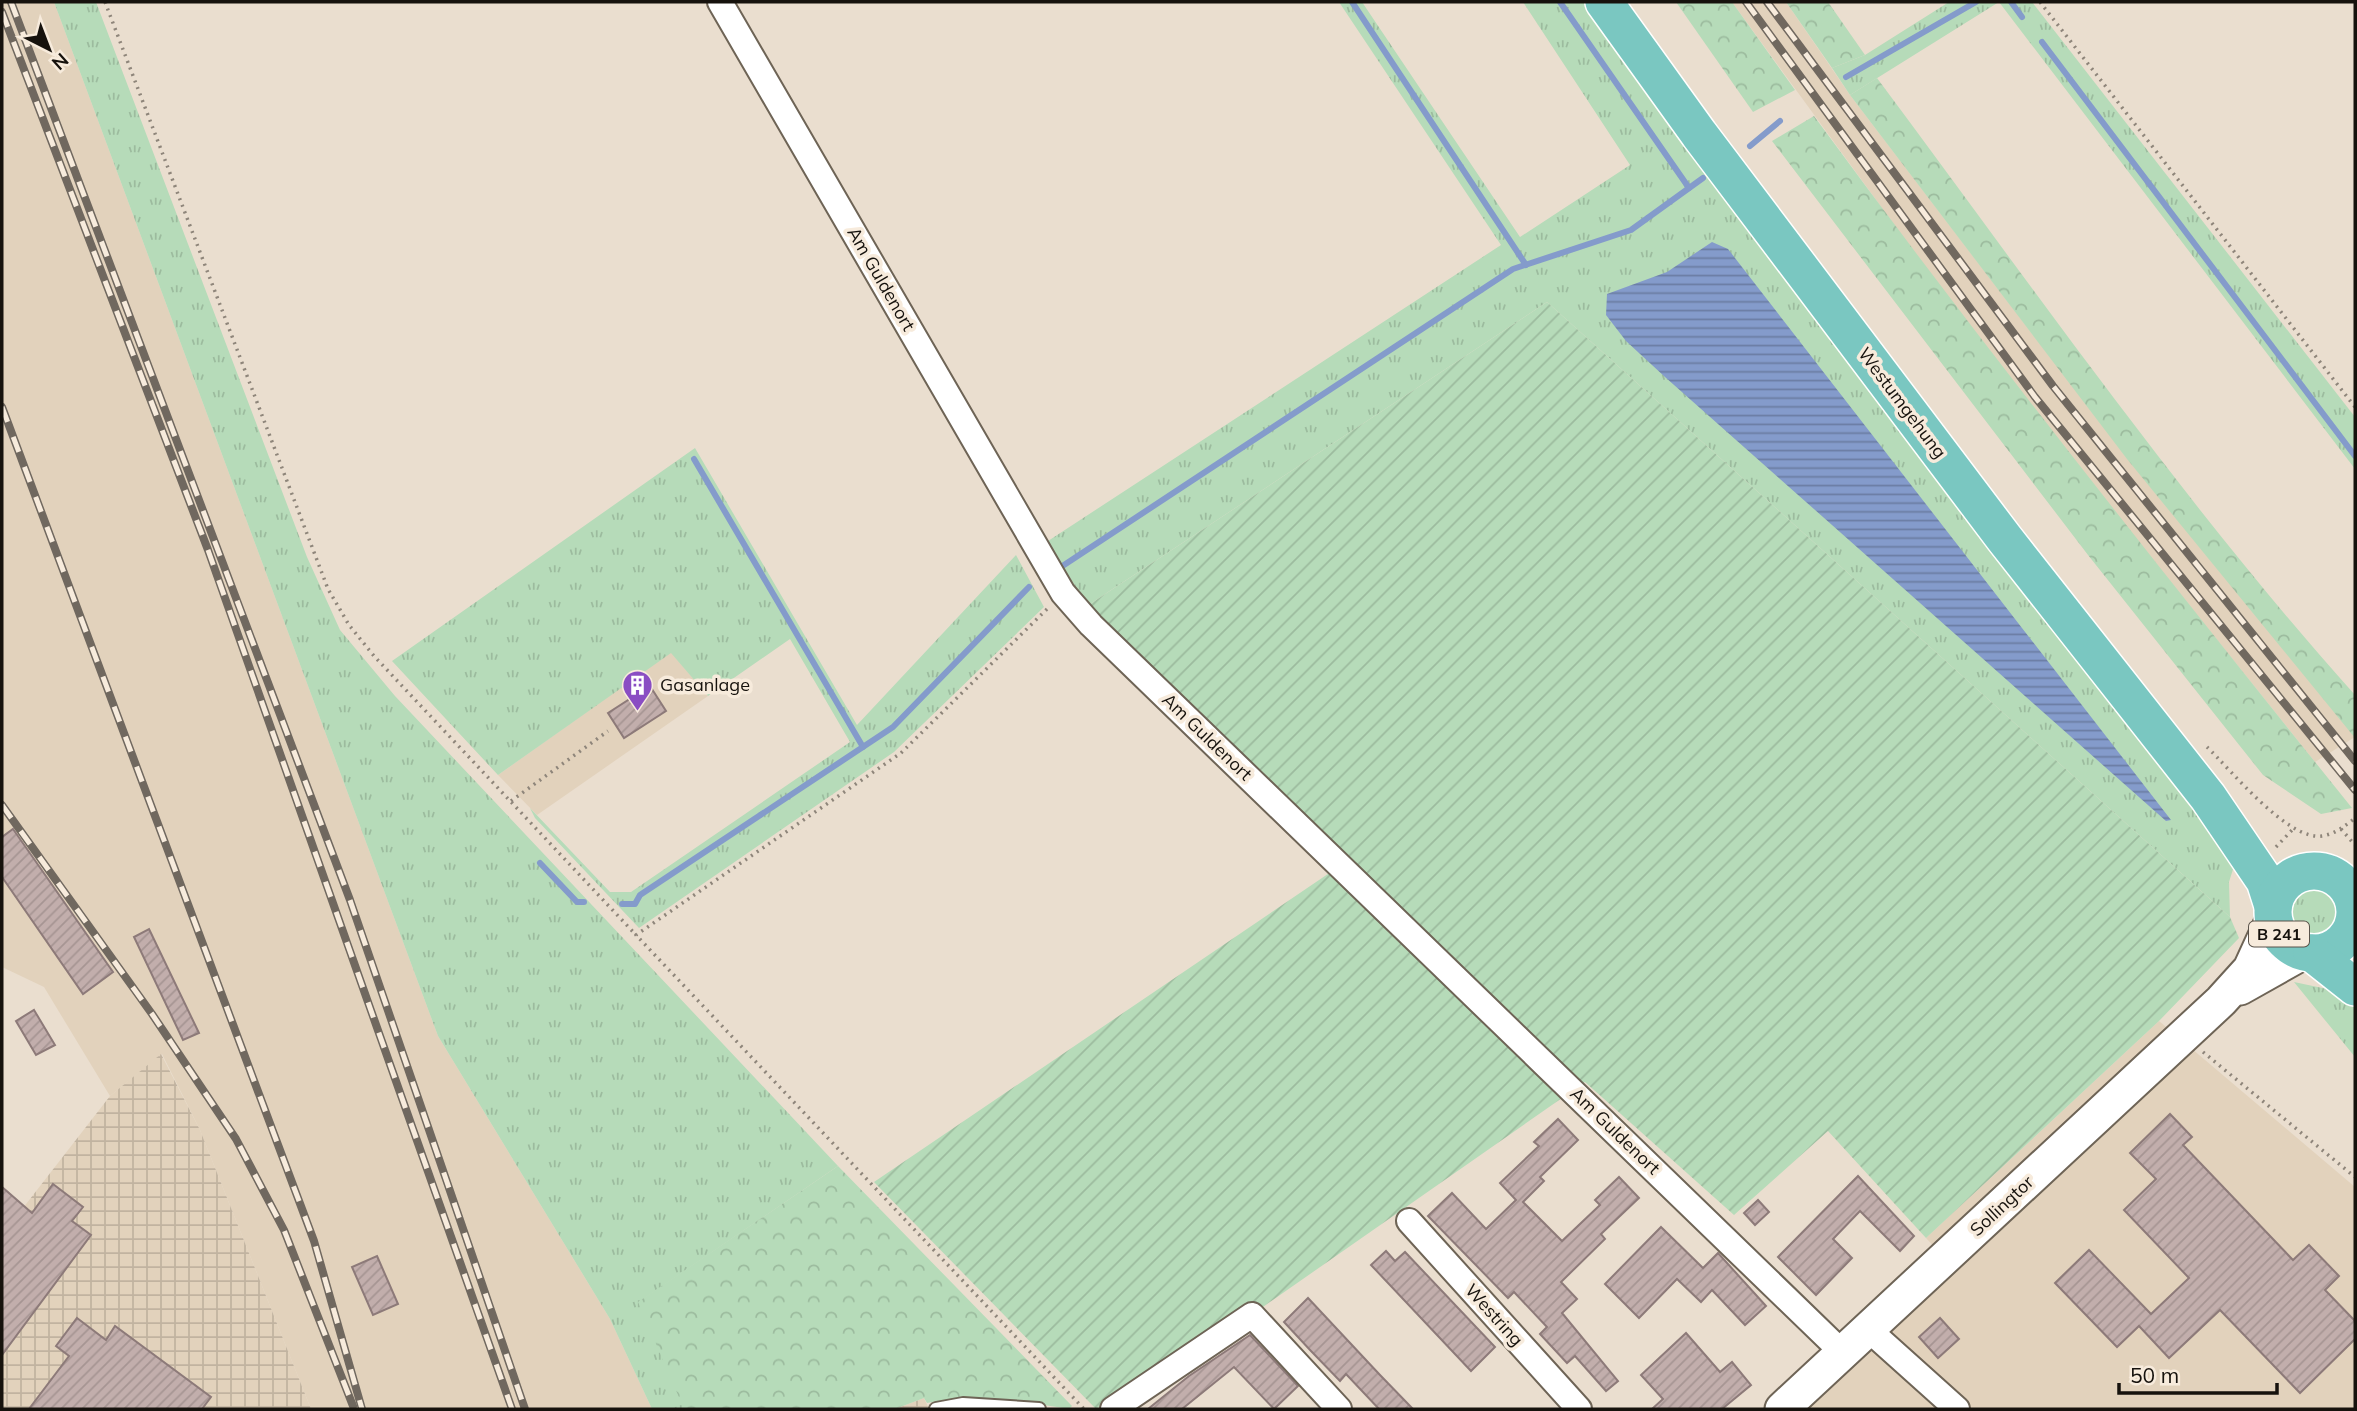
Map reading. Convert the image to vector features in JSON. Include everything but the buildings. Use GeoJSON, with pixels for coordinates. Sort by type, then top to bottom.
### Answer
{"type":"FeatureCollection","features":[{"type":"Feature","properties":{"kind":"main road","name":"Westumgehung"},"geometry":{"type":"LineString","coordinates":[[1604,2],[1707,144],[2004,538],[2208,797],[2265,881],[2273,912]]}},
{"type":"Feature","properties":{"kind":"main road","name":"Westumgehung"},"geometry":{"type":"LineString","coordinates":[[2208,797],[2260,845],[2285,862],[2310,872]]}},
{"type":"Feature","properties":{"kind":"main road","name":"B 241"},"geometry":{"type":"LineString","coordinates":[[2348,843],[2310,872],[2284,884],[2273,912],[2283,940],[2308,953],[2355,987]]}},
{"type":"Feature","properties":{"kind":"main road","name":"B 241"},"geometry":{"type":"LineString","coordinates":[[2308,953],[2325,952],[2337,946],[2354,915],[2339,880],[2310,872]]}},
{"type":"Feature","properties":{"kind":"main road","name":"Sollingtor"},"geometry":{"type":"LineString","coordinates":[[1782,1409],[2221,1001],[2250,969],[2273,912]]}},
{"type":"Feature","properties":{"kind":"main road","name":"Sollingtor"},"geometry":{"type":"LineString","coordinates":[[2221,1001],[2308,953]]}},
{"type":"Feature","properties":{"kind":"street","name":"Am Guldenort"},"geometry":{"type":"LineString","coordinates":[[720,2],[1063,593],[1091,625],[1844,1354]]}},
{"type":"Feature","properties":{"kind":"street","name":"Westring"},"geometry":{"type":"LineString","coordinates":[[1409,1221],[1579,1409]]}},
{"type":"Feature","properties":{"kind":"street"},"geometry":{"type":"LineString","coordinates":[[1112,1409],[1252,1315],[1339,1409]]}},
{"type":"Feature","properties":{"kind":"street"},"geometry":{"type":"LineString","coordinates":[[1869,1330],[1957,1409]]}},
{"type":"Feature","properties":{"kind":"lane"},"geometry":{"type":"LineString","coordinates":[[936,1409],[971,1404],[1039,1409]]}},
{"type":"Feature","properties":{"kind":"path"},"geometry":{"type":"LineString","coordinates":[[105,2],[328,589],[349,625],[374,656],[1084,1409]]}},
{"type":"Feature","properties":{"kind":"path"},"geometry":{"type":"LineString","coordinates":[[2040,2],[2355,407]]}},
{"type":"Feature","properties":{"kind":"path"},"geometry":{"type":"LineString","coordinates":[[636,935],[901,754],[1063,593]]}},
{"type":"Feature","properties":{"kind":"path"},"geometry":{"type":"LineString","coordinates":[[510,801],[608,731]]}},
{"type":"Feature","properties":{"kind":"path"},"geometry":{"type":"LineString","coordinates":[[2348,843],[2355,818]]}},
{"type":"Feature","properties":{"kind":"path"},"geometry":{"type":"LineString","coordinates":[[2294,828],[2355,845]]}},
{"type":"Feature","properties":{"kind":"path"},"geometry":{"type":"LineString","coordinates":[[2183,1036],[2355,1177]]}},
{"type":"Feature","properties":{"kind":"shaded area"},"geometry":{"type":"Polygon","coordinates":[[[2,2],[54,2],[438,1036],[610,1319],[652,1409],[311,1409],[200,1130],[162,1054],[110,1096],[44,987],[2,967],[2,2]]]}},
{"type":"Feature","properties":{"kind":"shaded area"},"geometry":{"type":"Polygon","coordinates":[[[1732,2],[1786,2],[1850,95],[2127,458],[2355,737],[2315,762],[2092,484],[1933,278],[1732,2]]]}},
{"type":"Feature","properties":{"kind":"shaded area"},"geometry":{"type":"Polygon","coordinates":[[[671,652],[708,696],[537,815],[498,775],[671,652]]]}},
{"type":"Feature","properties":{"kind":"shaded area"},"geometry":{"type":"Polygon","coordinates":[[[2159,1021],[2355,1187],[2355,1409],[1790,1409],[1949,1263],[1926,1238],[2159,1021]]]}},
{"type":"Feature","properties":{"kind":"shaded area"},"geometry":{"type":"Polygon","coordinates":[[[161,1054],[200,1130],[311,1409],[2,1409],[2,1235],[110,1096],[161,1054]]]}},
{"type":"Feature","properties":{"kind":"shaded area"},"geometry":{"type":"Polygon","coordinates":[[[924,1398],[929,1409],[895,1409],[924,1398]]]}},
{"type":"Feature","properties":{"kind":"green space"},"geometry":{"type":"Polygon","coordinates":[[[54,2],[96,2],[307,557],[340,630],[395,696],[838,1166],[639,1302],[689,1409],[652,1409],[610,1319],[438,1036],[54,2]]]}},
{"type":"Feature","properties":{"kind":"green space"},"geometry":{"type":"Polygon","coordinates":[[[1339,2],[1362,2],[1520,237],[1630,165],[1523,2],[1588,2],[1720,194],[2231,850],[2235,863],[2229,882],[2230,917],[1547,302],[1087,606],[1048,541],[1501,245],[1339,2]]]}},
{"type":"Feature","properties":{"kind":"green space"},"geometry":{"type":"Polygon","coordinates":[[[1676,2],[1732,2],[1795,90],[1753,112],[1676,2]]]}},
{"type":"Feature","properties":{"kind":"green space"},"geometry":{"type":"Polygon","coordinates":[[[1786,2],[1828,2],[1865,55],[1832,68],[1786,2]]]}},
{"type":"Feature","properties":{"kind":"green space"},"geometry":{"type":"Polygon","coordinates":[[[1949,2],[1999,2],[1850,95],[1832,68],[1865,55],[1949,2]]]}},
{"type":"Feature","properties":{"kind":"green space"},"geometry":{"type":"Polygon","coordinates":[[[1999,2],[2032,2],[2355,417],[2355,469],[1999,2]]]}},
{"type":"Feature","properties":{"kind":"green space"},"geometry":{"type":"Polygon","coordinates":[[[1877,78],[2169,470],[2291,622],[2355,695],[2355,738],[2127,459],[1850,95],[1877,78]]]}},
{"type":"Feature","properties":{"kind":"green space"},"geometry":{"type":"Polygon","coordinates":[[[1814,116],[2012,379],[2352,808],[2321,814],[2263,775],[2088,555],[1772,141],[1814,116]]]}},
{"type":"Feature","properties":{"kind":"green space"},"geometry":{"type":"Polygon","coordinates":[[[1547,302],[2230,917],[2239,938],[2159,1021],[1926,1238],[1828,1131],[1734,1215],[1585,1082],[1260,1309],[1254,1303],[1096,1409],[874,1182],[1350,859],[1087,606],[1547,302]]]}},
{"type":"Feature","properties":{"kind":"green space"},"geometry":{"type":"Polygon","coordinates":[[[695,448],[857,725],[1016,555],[1044,607],[894,752],[639,928],[535,818],[530,808],[610,892],[631,892],[850,742],[790,639],[708,696],[671,653],[498,775],[392,661],[695,448]]]}},
{"type":"Feature","properties":{"kind":"green space"},"geometry":{"type":"Polygon","coordinates":[[[2314,881],[2336,890],[2345,912],[2336,934],[2314,943],[2292,934],[2283,912],[2292,890],[2314,881]]]}},
{"type":"Feature","properties":{"kind":"green space"},"geometry":{"type":"Polygon","coordinates":[[[2294,982],[2346,993],[2355,1004],[2355,1057],[2294,982]]]}},
{"type":"Feature","properties":{"kind":"green space"},"geometry":{"type":"Polygon","coordinates":[[[838,1166],[1072,1406],[1069,1409],[981,1398],[927,1403],[924,1398],[895,1409],[684,1409],[638,1302],[838,1166]]]}},
{"type":"Feature","properties":{"kind":"water"},"geometry":{"type":"Polygon","coordinates":[[[1712,242],[1728,249],[2171,820],[2166,821],[1626,341],[1606,315],[1607,294],[1667,272],[1712,242]]]}},
{"type":"Feature","properties":{"kind":"waterway"},"geometry":{"type":"LineString","coordinates":[[1352,2],[1526,265]]}},
{"type":"Feature","properties":{"kind":"waterway"},"geometry":{"type":"LineString","coordinates":[[1560,2],[1689,188]]}},
{"type":"Feature","properties":{"kind":"waterway"},"geometry":{"type":"LineString","coordinates":[[1846,77],[1976,2]]}},
{"type":"Feature","properties":{"kind":"waterway"},"geometry":{"type":"LineString","coordinates":[[2011,2],[2022,17]]}},
{"type":"Feature","properties":{"kind":"waterway"},"geometry":{"type":"LineString","coordinates":[[2042,42],[2355,456]]}},
{"type":"Feature","properties":{"kind":"waterway"},"geometry":{"type":"LineString","coordinates":[[1750,146],[1780,121]]}},
{"type":"Feature","properties":{"kind":"waterway"},"geometry":{"type":"LineString","coordinates":[[1064,565],[1513,269],[1631,230],[1703,178]]}},
{"type":"Feature","properties":{"kind":"waterway"},"geometry":{"type":"LineString","coordinates":[[694,459],[863,747]]}},
{"type":"Feature","properties":{"kind":"waterway"},"geometry":{"type":"LineString","coordinates":[[622,904],[635,904],[640,895],[893,727],[1029,587]]}},
{"type":"Feature","properties":{"kind":"waterway"},"geometry":{"type":"LineString","coordinates":[[540,863],[577,902],[584,902]]}},
{"type":"Feature","properties":{"kind":"railway"},"geometry":{"type":"LineString","coordinates":[[11,2],[350,900],[525,1409]]}},
{"type":"Feature","properties":{"kind":"railway"},"geometry":{"type":"LineString","coordinates":[[1746,2],[2035,397],[2355,790]]}},
{"type":"Feature","properties":{"kind":"railway"},"geometry":{"type":"LineString","coordinates":[[1767,2],[2053,386],[2355,761]]}},
{"type":"Feature","properties":{"kind":"railway"},"geometry":{"type":"LineString","coordinates":[[2,12],[208,550],[512,1409]]}},
{"type":"Feature","properties":{"kind":"railway"},"geometry":{"type":"LineString","coordinates":[[2,407],[314,1241],[362,1409]]}},
{"type":"Feature","properties":{"kind":"railway"},"geometry":{"type":"LineString","coordinates":[[2,805],[152,1014],[236,1139],[284,1230],[353,1406]]}},
{"type":"Feature","properties":{"kind":"place","name":"Gasanlage"},"geometry":{"type":"Point","coordinates":[637,712]}}]}
